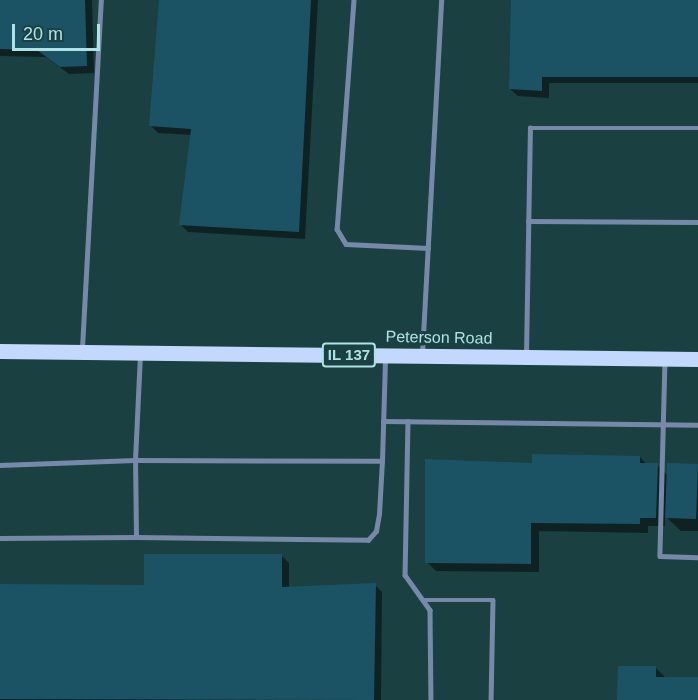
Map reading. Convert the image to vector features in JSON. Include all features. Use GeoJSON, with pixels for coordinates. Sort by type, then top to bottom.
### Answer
{"type":"FeatureCollection","features":[{"type":"Feature","properties":{"kind":"main road","name":"Peterson Road"},"geometry":{"type":"LineString","coordinates":[[0,351],[698,359]]}},
{"type":"Feature","properties":{"kind":"lane"},"geometry":{"type":"LineString","coordinates":[[82,352],[101,0]]}},
{"type":"Feature","properties":{"kind":"lane"},"geometry":{"type":"LineString","coordinates":[[354,0],[337,229],[346,244],[428,248]]}},
{"type":"Feature","properties":{"kind":"lane"},"geometry":{"type":"LineString","coordinates":[[422,356],[441,0]]}},
{"type":"Feature","properties":{"kind":"lane"},"geometry":{"type":"LineString","coordinates":[[526,357],[530,128],[698,128]]}},
{"type":"Feature","properties":{"kind":"lane"},"geometry":{"type":"LineString","coordinates":[[528,221],[698,222]]}},
{"type":"Feature","properties":{"kind":"lane"},"geometry":{"type":"LineString","coordinates":[[136,537],[135,460],[140,352]]}},
{"type":"Feature","properties":{"kind":"lane"},"geometry":{"type":"LineString","coordinates":[[0,538],[368,540],[376,531],[379,514],[385,355]]}},
{"type":"Feature","properties":{"kind":"lane"},"geometry":{"type":"LineString","coordinates":[[665,358],[660,556],[698,557]]}},
{"type":"Feature","properties":{"kind":"lane"},"geometry":{"type":"LineString","coordinates":[[383,421],[698,426]]}},
{"type":"Feature","properties":{"kind":"lane"},"geometry":{"type":"LineString","coordinates":[[408,421],[405,575],[430,610],[431,700]]}},
{"type":"Feature","properties":{"kind":"lane"},"geometry":{"type":"LineString","coordinates":[[0,465],[135,460],[382,461]]}},
{"type":"Feature","properties":{"kind":"lane"},"geometry":{"type":"LineString","coordinates":[[423,600],[493,600],[491,700]]}},
{"type":"Feature","properties":{"kind":"building"},"geometry":{"type":"Polygon","coordinates":[[[0,0],[85,0],[87,66],[60,67],[37,50],[0,49],[0,0]]]}},
{"type":"Feature","properties":{"kind":"building"},"geometry":{"type":"Polygon","coordinates":[[[159,0],[311,0],[299,232],[179,225],[191,129],[149,126],[159,0]]]}},
{"type":"Feature","properties":{"kind":"building"},"geometry":{"type":"Polygon","coordinates":[[[511,0],[698,0],[698,77],[542,77],[542,91],[509,89],[511,0]]]}},
{"type":"Feature","properties":{"kind":"building"},"geometry":{"type":"Polygon","coordinates":[[[532,454],[640,456],[640,463],[658,463],[656,518],[640,518],[640,524],[531,523],[531,564],[425,563],[425,459],[532,463],[532,454]]]}},
{"type":"Feature","properties":{"kind":"building"},"geometry":{"type":"Polygon","coordinates":[[[667,463],[698,464],[696,519],[665,518],[667,463]]]}},
{"type":"Feature","properties":{"kind":"building"},"geometry":{"type":"Polygon","coordinates":[[[144,554],[282,554],[282,587],[376,583],[374,700],[0,699],[0,584],[144,585],[144,554]]]}},
{"type":"Feature","properties":{"kind":"building"},"geometry":{"type":"Polygon","coordinates":[[[618,666],[656,666],[656,677],[698,677],[698,700],[617,700],[618,666]]]}}]}
